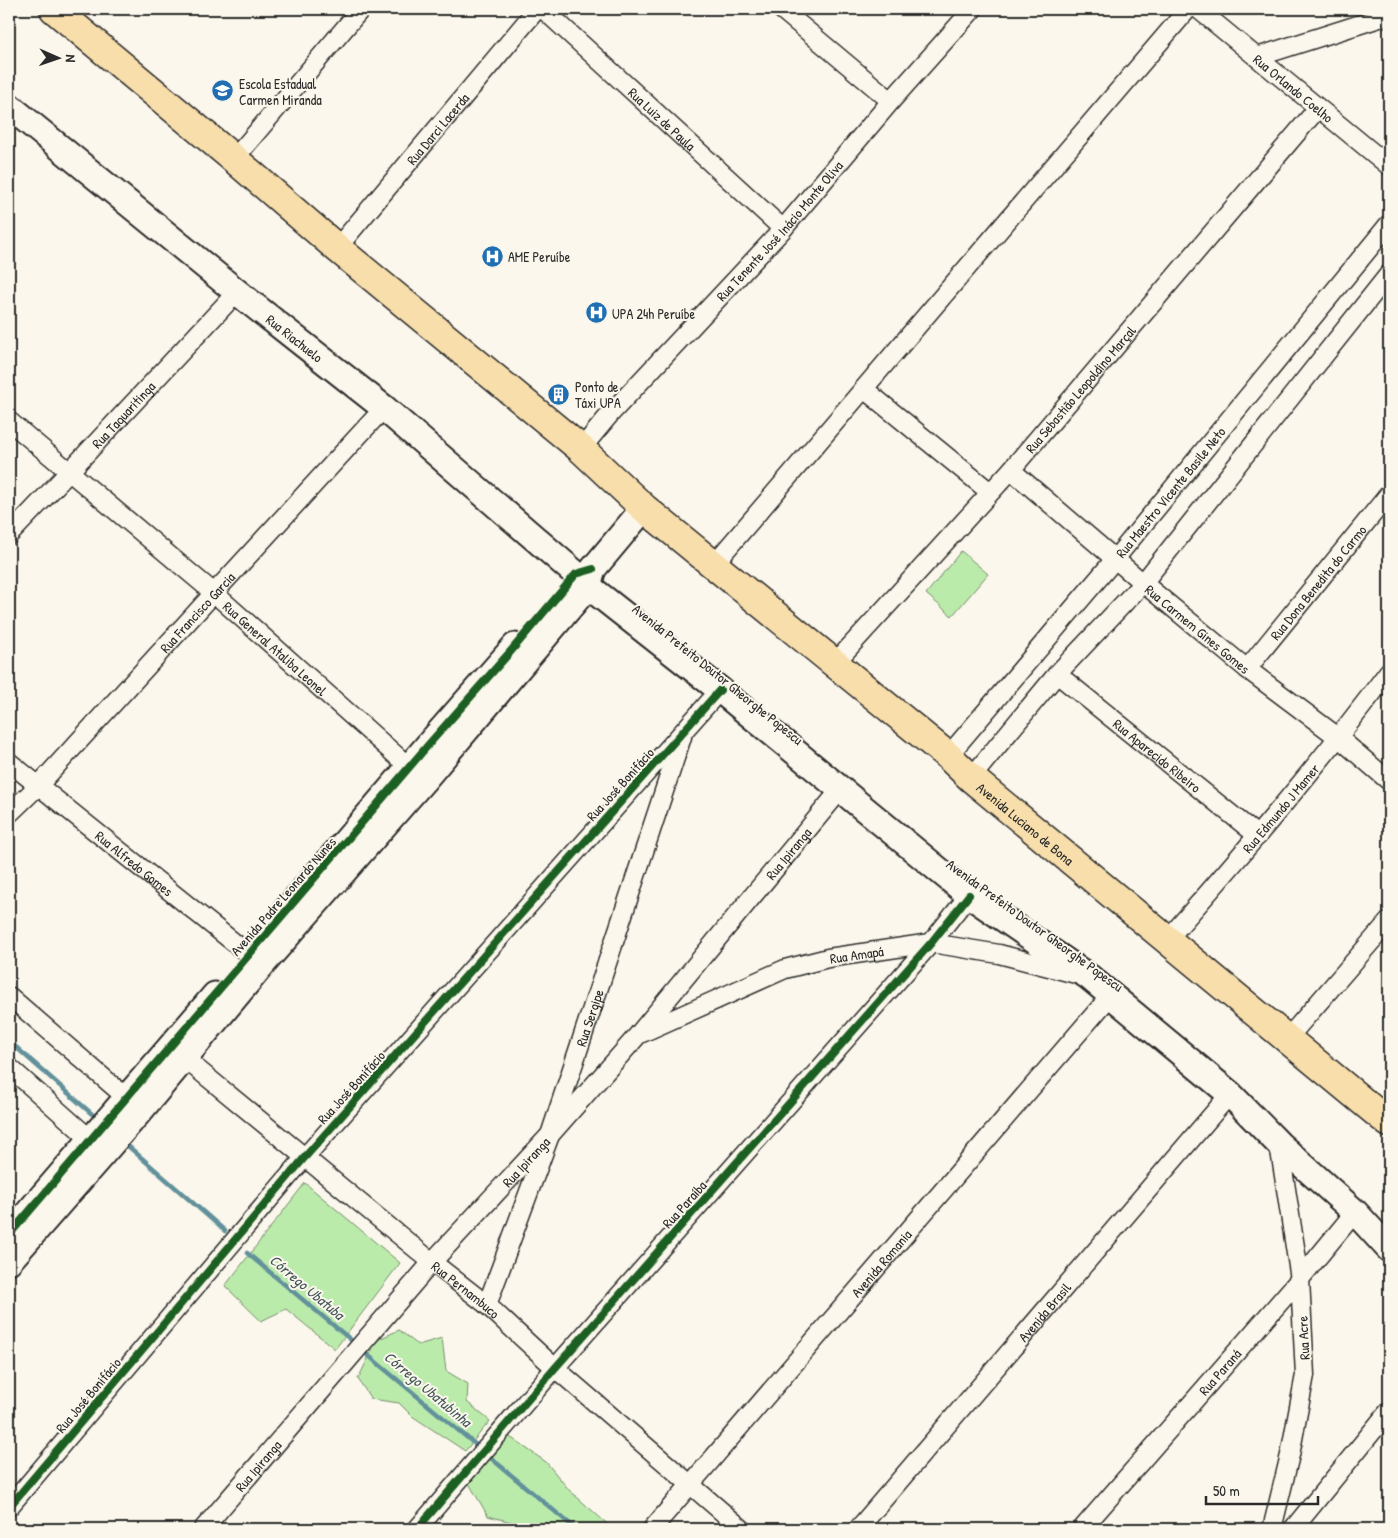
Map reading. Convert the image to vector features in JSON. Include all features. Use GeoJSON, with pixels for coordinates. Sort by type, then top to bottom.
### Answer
{"type":"FeatureCollection","features":[{"type":"Feature","properties":{"kind":"main road","name":"Avenida Luciano de Bona"},"geometry":{"type":"LineString","coordinates":[[54,9],[234,159],[337,248],[581,448],[653,515],[948,756],[972,778],[1389,1123]]}},
{"type":"Feature","properties":{"kind":"main road","name":"Rua Riachuelo"},"geometry":{"type":"LineString","coordinates":[[9,106],[237,292],[384,408],[586,576]]}},
{"type":"Feature","properties":{"kind":"main road","name":"Avenida Padre Leonardo Nunes"},"geometry":{"type":"LineString","coordinates":[[9,1235],[98,1145],[134,1104],[256,959],[586,576],[653,515]]}},
{"type":"Feature","properties":{"kind":"main road","name":"Avenida Prefeito Doutor Gheorghe Popescu"},"geometry":{"type":"LineString","coordinates":[[586,576],[720,690],[969,895],[1089,977],[1230,1094],[1279,1144],[1354,1212],[1389,1249]]}},
{"type":"Feature","properties":{"kind":"main road","name":"Avenida Padre Leonardo Nunes"},"geometry":{"type":"LineString","coordinates":[[9,1261],[98,1145]]}},
{"type":"Feature","properties":{"kind":"street"},"geometry":{"type":"LineString","coordinates":[[234,159],[360,9]]}},
{"type":"Feature","properties":{"kind":"street","name":"Rua Darci Lacerda"},"geometry":{"type":"LineString","coordinates":[[337,248],[537,9]]}},
{"type":"Feature","properties":{"kind":"street","name":"Rua Luiz de Paula"},"geometry":{"type":"LineString","coordinates":[[543,9],[782,229]]}},
{"type":"Feature","properties":{"kind":"street"},"geometry":{"type":"LineString","coordinates":[[781,9],[891,101]]}},
{"type":"Feature","properties":{"kind":"street","name":"Rua Tenente José Inácio Monte Oliva"},"geometry":{"type":"LineString","coordinates":[[581,448],[610,413],[782,229],[891,101],[973,9]]}},
{"type":"Feature","properties":{"kind":"street"},"geometry":{"type":"LineString","coordinates":[[714,564],[1188,9]]}},
{"type":"Feature","properties":{"kind":"street","name":"Rua Orlando Coelho"},"geometry":{"type":"LineString","coordinates":[[1198,9],[1389,166]]}},
{"type":"Feature","properties":{"kind":"street"},"geometry":{"type":"LineString","coordinates":[[1257,57],[1389,15]]}},
{"type":"Feature","properties":{"kind":"street","name":"Rua Sebastião Leopoldino Marçal"},"geometry":{"type":"LineString","coordinates":[[834,664],[1010,470],[1318,108]]}},
{"type":"Feature","properties":{"kind":"street","name":"Rua Maestro Vicente Basile Neto"},"geometry":{"type":"LineString","coordinates":[[948,756],[1115,559],[1389,224]]}},
{"type":"Feature","properties":{"kind":"street"},"geometry":{"type":"LineString","coordinates":[[972,778],[1057,674],[1143,583],[1389,274]]}},
{"type":"Feature","properties":{"kind":"street","name":"Rua Taquaritinga"},"geometry":{"type":"LineString","coordinates":[[9,535],[237,292]]}},
{"type":"Feature","properties":{"kind":"street"},"geometry":{"type":"LineString","coordinates":[[864,389],[990,492]]}},
{"type":"Feature","properties":{"kind":"street","name":"Rua Francisco Garcia"},"geometry":{"type":"LineString","coordinates":[[9,814],[38,786],[384,408]]}},
{"type":"Feature","properties":{"kind":"street","name":"Rua General Ataliba Leonel"},"geometry":{"type":"LineString","coordinates":[[9,421],[214,592],[417,774]]}},
{"type":"Feature","properties":{"kind":"street","name":"Rua Carmem Gines Gomes"},"geometry":{"type":"LineString","coordinates":[[1010,470],[1247,669],[1339,738],[1389,781]]}},
{"type":"Feature","properties":{"kind":"street","name":"Rua Dona Benedita do Carmo"},"geometry":{"type":"LineString","coordinates":[[1247,669],[1389,494]]}},
{"type":"Feature","properties":{"kind":"street","name":"Rua Edmundo J Mamer"},"geometry":{"type":"LineString","coordinates":[[1167,940],[1258,836],[1339,738],[1389,671]]}},
{"type":"Feature","properties":{"kind":"street","name":"Rua Aparecido Ribeiro"},"geometry":{"type":"LineString","coordinates":[[1057,674],[1258,836]]}},
{"type":"Feature","properties":{"kind":"street","name":"Rua José Bonifácio"},"geometry":{"type":"LineString","coordinates":[[9,1507],[305,1157],[720,690]]}},
{"type":"Feature","properties":{"kind":"street","name":"Rua Sergipe"},"geometry":{"type":"LineString","coordinates":[[487,1305],[550,1135],[685,730]]}},
{"type":"Feature","properties":{"kind":"street","name":"Rua Alfredo Gomes"},"geometry":{"type":"LineString","coordinates":[[9,762],[256,959]]}},
{"type":"Feature","properties":{"kind":"street","name":"Rua Ipiranga"},"geometry":{"type":"LineString","coordinates":[[203,1529],[432,1262],[550,1135],[637,1036],[841,789]]}},
{"type":"Feature","properties":{"kind":"street","name":"Rua Paraíba"},"geometry":{"type":"LineString","coordinates":[[417,1529],[555,1368],[932,943],[969,895]]}},
{"type":"Feature","properties":{"kind":"street"},"geometry":{"type":"LineString","coordinates":[[1287,1039],[1389,921]]}},
{"type":"Feature","properties":{"kind":"street","name":"Rua Amapá"},"geometry":{"type":"LineString","coordinates":[[637,1036],[785,969],[828,958],[932,943],[999,954],[1089,977]]}},
{"type":"Feature","properties":{"kind":"street"},"geometry":{"type":"LineString","coordinates":[[9,996],[134,1104]]}},
{"type":"Feature","properties":{"kind":"street","name":"Avenida Romania"},"geometry":{"type":"LineString","coordinates":[[652,1529],[1111,996]]}},
{"type":"Feature","properties":{"kind":"street","name":"Rua Pernambuco"},"geometry":{"type":"LineString","coordinates":[[178,1051],[432,1262],[487,1305],[555,1368],[742,1529]]}},
{"type":"Feature","properties":{"kind":"street"},"geometry":{"type":"LineString","coordinates":[[9,1067],[98,1145]]}},
{"type":"Feature","properties":{"kind":"street","name":"Avenida Brasil"},"geometry":{"type":"LineString","coordinates":[[858,1529],[1230,1094]]}},
{"type":"Feature","properties":{"kind":"street","name":"Rua Acre"},"geometry":{"type":"LineString","coordinates":[[1272,1529],[1290,1455],[1305,1374],[1300,1279],[1279,1144]]}},
{"type":"Feature","properties":{"kind":"street","name":"Rua Paraná"},"geometry":{"type":"LineString","coordinates":[[1082,1529],[1300,1279],[1354,1212]]}},
{"type":"Feature","properties":{"kind":"street"},"geometry":{"type":"LineString","coordinates":[[1293,1529],[1389,1412]]}},
{"type":"Feature","properties":{"kind":"green space"},"geometry":{"type":"Polygon","coordinates":[[[961,551],[988,574],[952,616],[926,594],[961,551]]]}},
{"type":"Feature","properties":{"kind":"green space"},"geometry":{"type":"Polygon","coordinates":[[[305,1183],[400,1263],[335,1349],[286,1309],[261,1321],[225,1286],[305,1183]]]}},
{"type":"Feature","properties":{"kind":"green space"},"geometry":{"type":"Polygon","coordinates":[[[399,1330],[418,1345],[442,1338],[446,1371],[468,1384],[467,1402],[490,1421],[465,1451],[412,1416],[399,1403],[371,1399],[358,1379],[377,1340],[399,1330]]]}},
{"type":"Feature","properties":{"kind":"green space"},"geometry":{"type":"Polygon","coordinates":[[[507,1435],[546,1462],[570,1491],[613,1529],[541,1529],[537,1526],[523,1525],[488,1516],[467,1480],[507,1435]]]}},
{"type":"Feature","properties":{"kind":"waterway","name":"Córrego Ubatuba"},"geometry":{"type":"LineString","coordinates":[[9,1041],[92,1114]]}},
{"type":"Feature","properties":{"kind":"waterway","name":"Córrego Ubatuba"},"geometry":{"type":"LineString","coordinates":[[128,1146],[225,1231]]}},
{"type":"Feature","properties":{"kind":"waterway","name":"Córrego Ubatuba"},"geometry":{"type":"LineString","coordinates":[[247,1253],[351,1340]]}},
{"type":"Feature","properties":{"kind":"waterway","name":"Córrego Ubatubinha"},"geometry":{"type":"LineString","coordinates":[[364,1352],[476,1445]]}},
{"type":"Feature","properties":{"kind":"waterway","name":"Córrego Ubatubinha"},"geometry":{"type":"LineString","coordinates":[[492,1459],[576,1529]]}},
{"type":"Feature","properties":{"kind":"cycle path"},"geometry":{"type":"LineString","coordinates":[[9,1235],[576,574],[593,569]]}},
{"type":"Feature","properties":{"kind":"cycle path"},"geometry":{"type":"LineString","coordinates":[[9,1507],[305,1157],[720,690]]}},
{"type":"Feature","properties":{"kind":"cycle path"},"geometry":{"type":"LineString","coordinates":[[417,1529],[555,1368],[931,943],[969,895]]}},
{"type":"Feature","properties":{"kind":"place","name":"Escola Estadual Carmen Miranda"},"geometry":{"type":"Point","coordinates":[223,91]}},
{"type":"Feature","properties":{"kind":"place","name":"AME Peruíbe"},"geometry":{"type":"Point","coordinates":[492,256]}},
{"type":"Feature","properties":{"kind":"place","name":"UPA 24h Peruíbe"},"geometry":{"type":"Point","coordinates":[596,313]}},
{"type":"Feature","properties":{"kind":"place","name":"Ponto de Táxi UPA"},"geometry":{"type":"Point","coordinates":[559,394]}}]}
